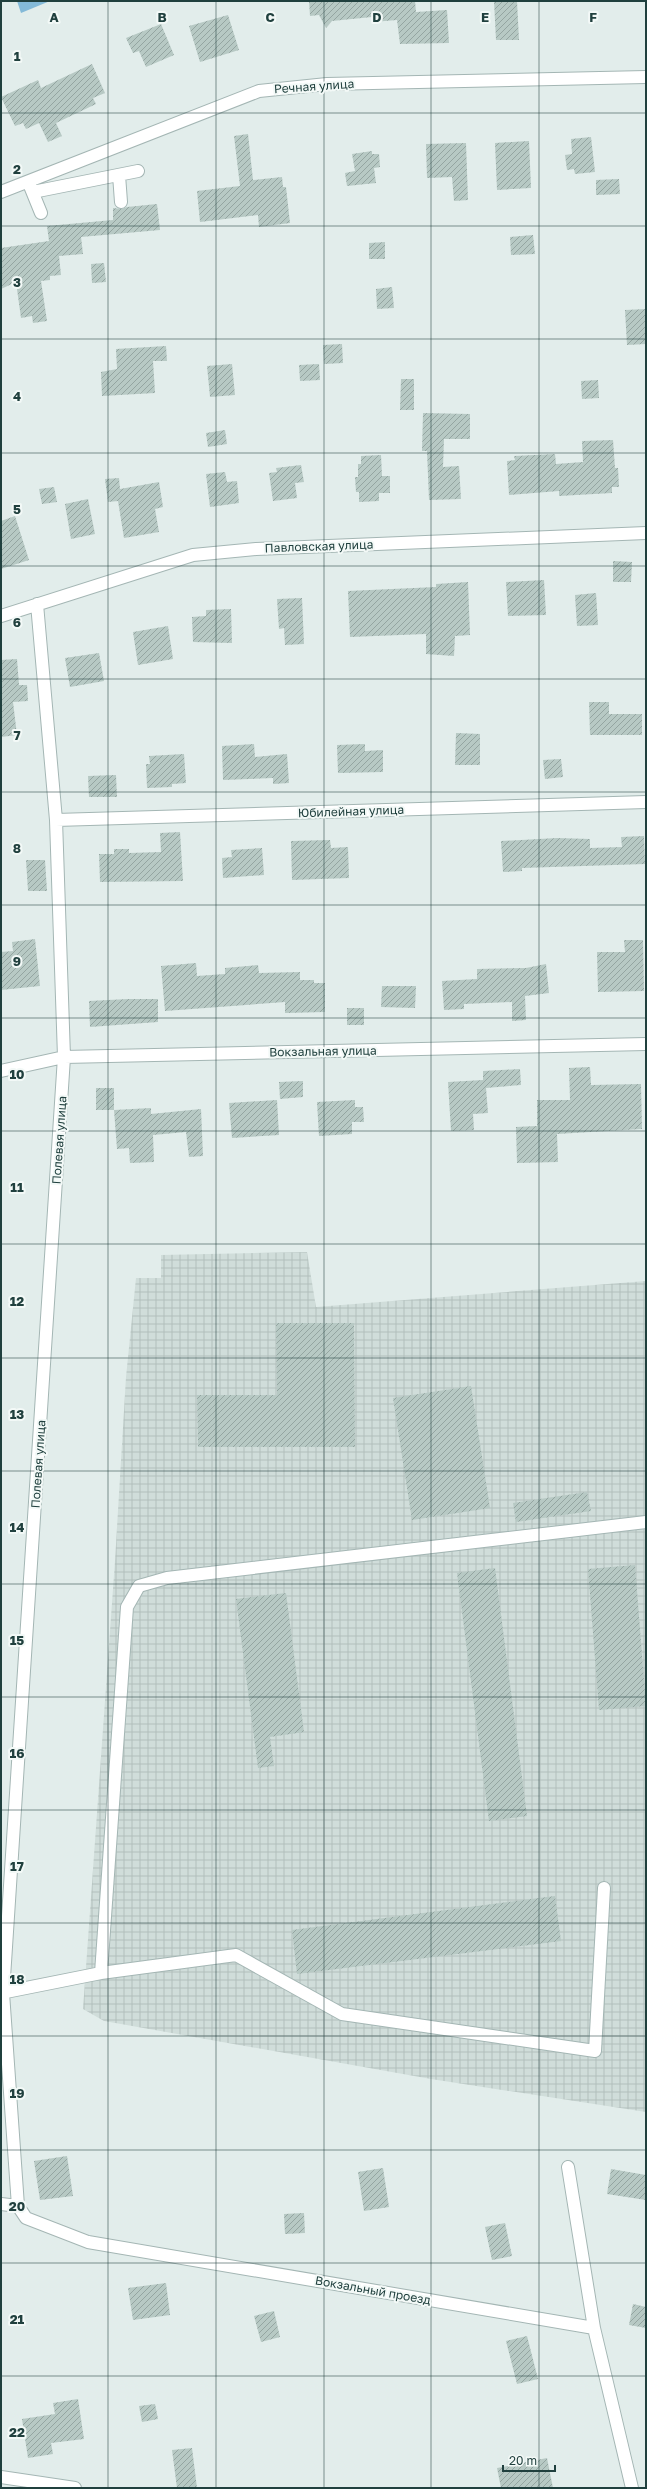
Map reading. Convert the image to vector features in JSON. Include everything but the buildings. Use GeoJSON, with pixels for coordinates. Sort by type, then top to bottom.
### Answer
{"type":"FeatureCollection","features":[{"type":"Feature","properties":{"kind":"street","name":"Речная улица"},"geometry":{"type":"LineString","coordinates":[[1,192],[30,187],[259,91],[328,84],[646,77]]}},
{"type":"Feature","properties":{"kind":"street"},"geometry":{"type":"LineString","coordinates":[[41,213],[30,187],[138,171]]}},
{"type":"Feature","properties":{"kind":"street"},"geometry":{"type":"LineString","coordinates":[[119,175],[121,202]]}},
{"type":"Feature","properties":{"kind":"street","name":"Павловская улица"},"geometry":{"type":"LineString","coordinates":[[1,616],[193,555],[256,549],[646,533]]}},
{"type":"Feature","properties":{"kind":"street","name":"Полевая улица"},"geometry":{"type":"LineString","coordinates":[[18,2206],[2,1993],[64,1057],[56,820],[37,604]]}},
{"type":"Feature","properties":{"kind":"street","name":"Юбилейная улица"},"geometry":{"type":"LineString","coordinates":[[56,820],[646,802]]}},
{"type":"Feature","properties":{"kind":"street","name":"Вокзальная улица"},"geometry":{"type":"LineString","coordinates":[[1,1071],[64,1057],[646,1044]]}},
{"type":"Feature","properties":{"kind":"street"},"geometry":{"type":"LineString","coordinates":[[101,1973],[127,1607],[139,1586],[175,1577],[646,1522]]}},
{"type":"Feature","properties":{"kind":"street"},"geometry":{"type":"LineString","coordinates":[[2,1993],[101,1973],[236,1955],[342,2014],[595,2051],[604,1888]]}},
{"type":"Feature","properties":{"kind":"street"},"geometry":{"type":"LineString","coordinates":[[568,2167],[594,2328],[632,2488]]}},
{"type":"Feature","properties":{"kind":"street"},"geometry":{"type":"LineString","coordinates":[[1,2204],[18,2206]]}},
{"type":"Feature","properties":{"kind":"street","name":"Вокзальный проезд"},"geometry":{"type":"LineString","coordinates":[[18,2206],[26,2218],[88,2242],[594,2328]]}},
{"type":"Feature","properties":{"kind":"street"},"geometry":{"type":"LineString","coordinates":[[1,2477],[74,2488]]}},
{"type":"Feature","properties":{"kind":"shaded area"},"geometry":{"type":"Polygon","coordinates":[[[307,1252],[316,1307],[646,1281],[646,2112],[431,2079],[104,2021],[83,2009],[115,1561],[126,1377],[136,1278],[161,1278],[161,1255],[307,1252]]]}},
{"type":"Feature","properties":{"kind":"water"},"geometry":{"type":"Polygon","coordinates":[[[17,1],[50,1],[21,13],[17,1]]]}}]}
